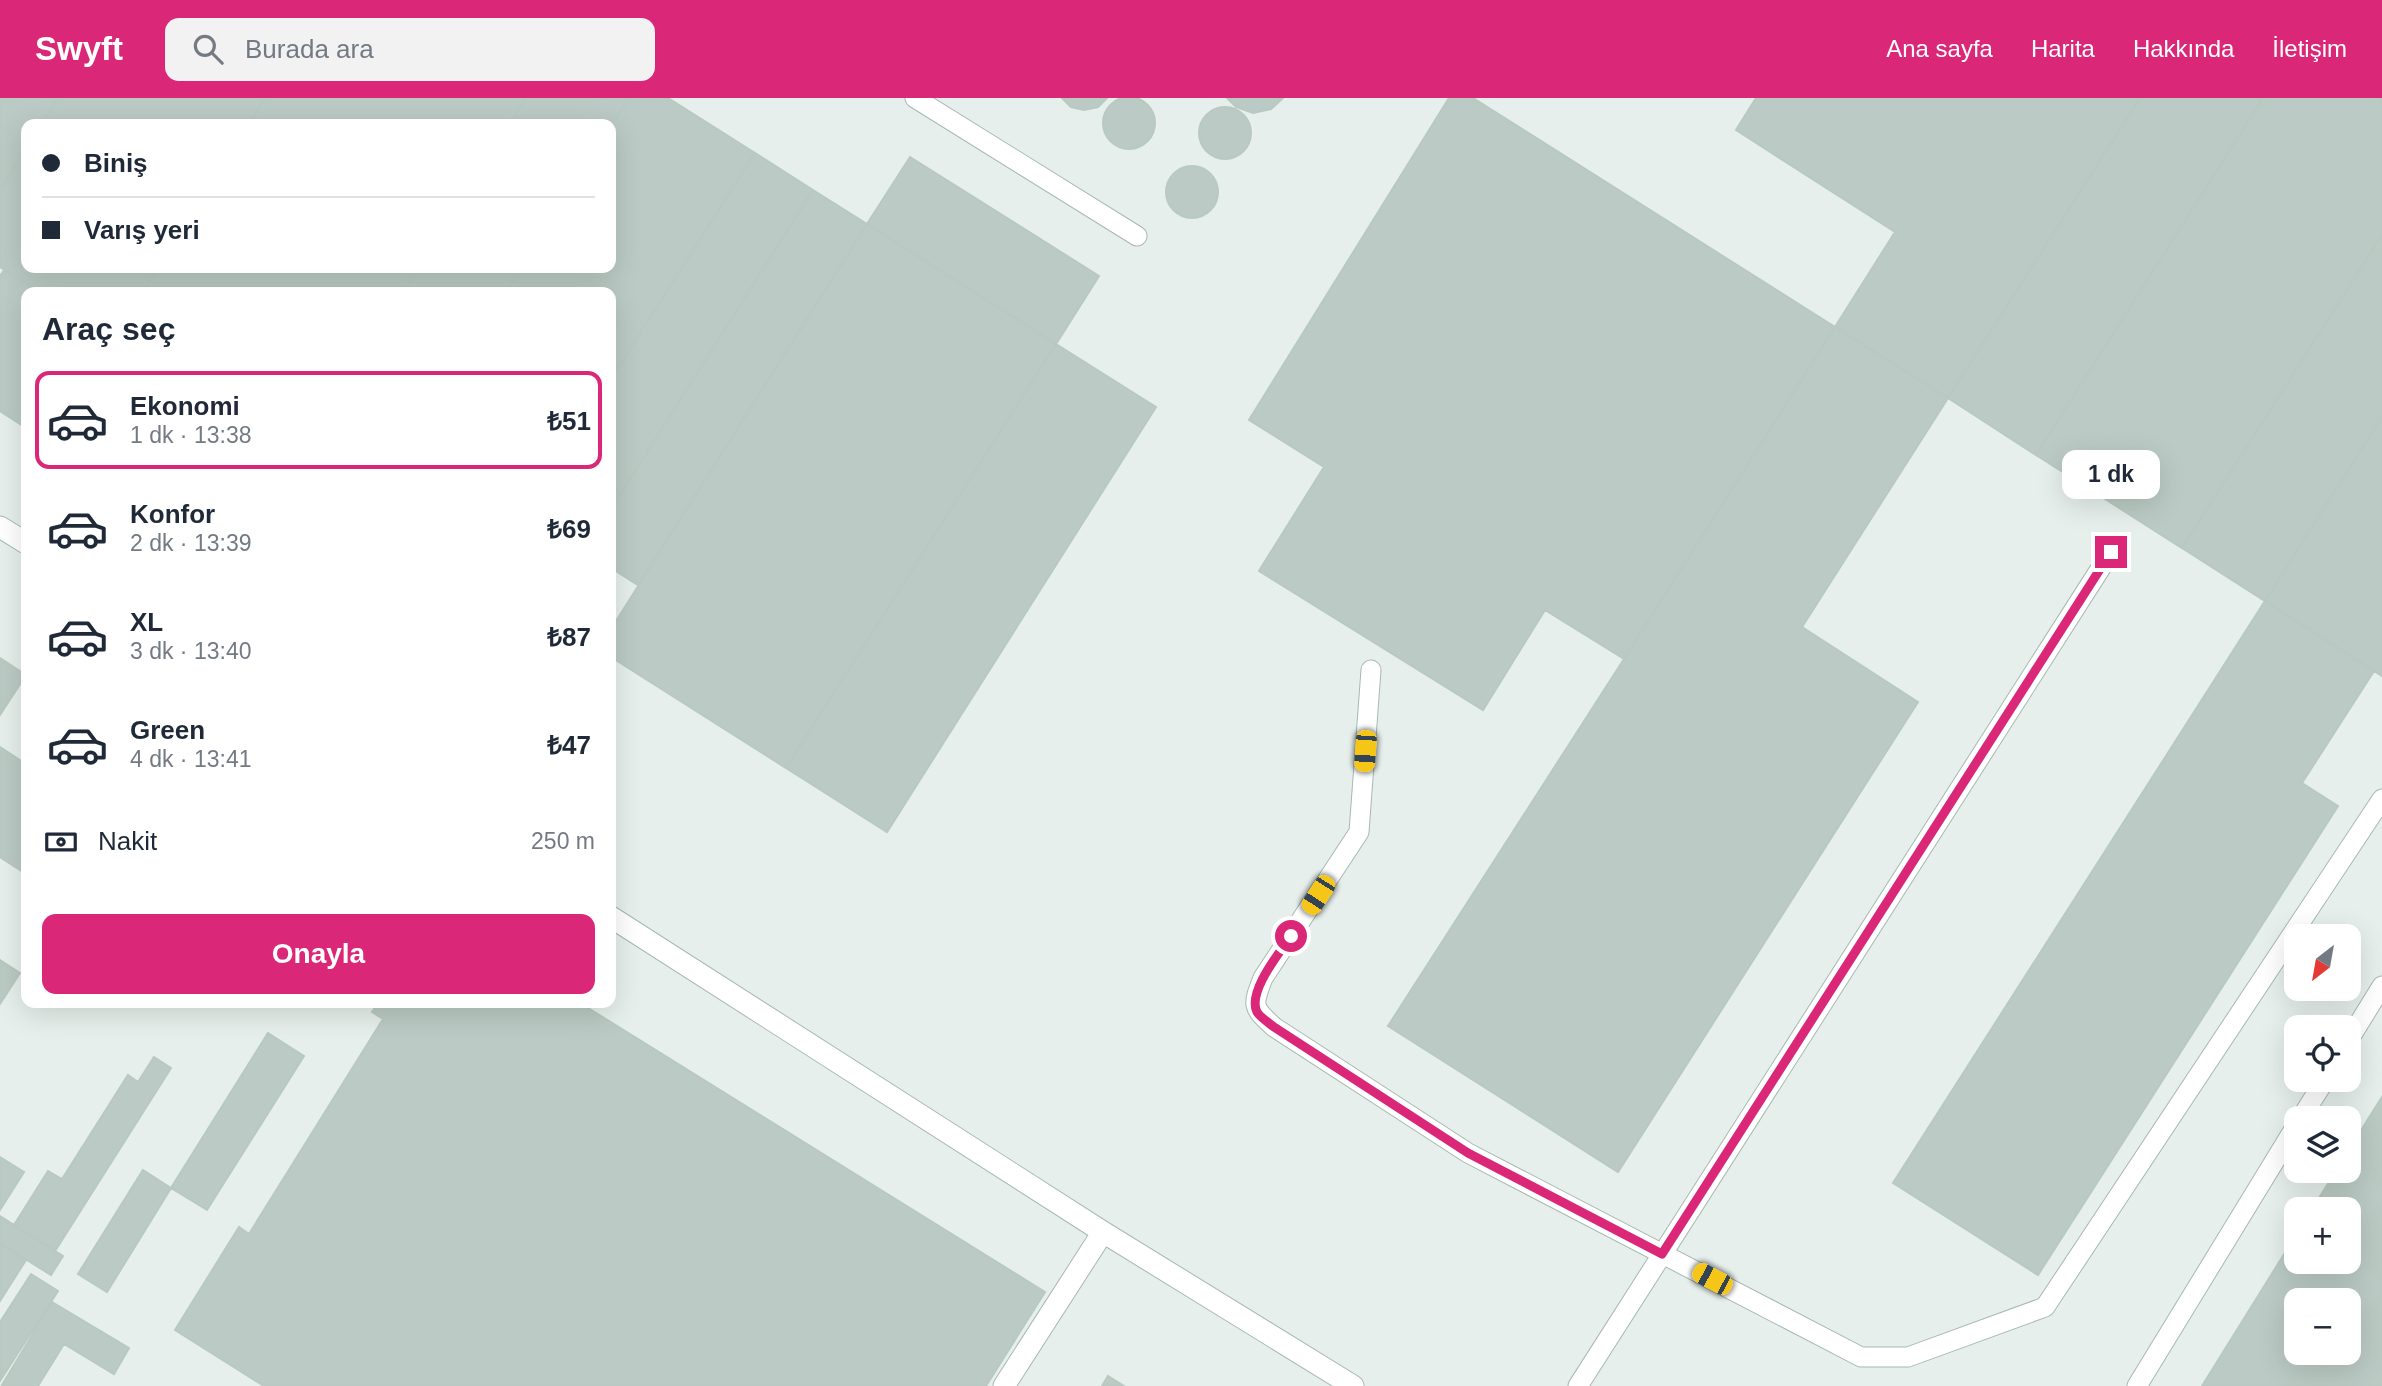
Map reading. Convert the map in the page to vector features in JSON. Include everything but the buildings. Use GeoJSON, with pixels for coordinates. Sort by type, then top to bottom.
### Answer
{"type":"FeatureCollection","features":[{"type":"Feature","properties":{"kind":"street"},"geometry":{"type":"LineString","coordinates":[[0,527],[21,541]]}},
{"type":"Feature","properties":{"kind":"street"},"geometry":{"type":"LineString","coordinates":[[616,920],[1103,1233],[1353,1386]]}},
{"type":"Feature","properties":{"kind":"street"},"geometry":{"type":"LineString","coordinates":[[1004,1386],[1103,1233]]}},
{"type":"Feature","properties":{"kind":"lane"},"geometry":{"type":"LineString","coordinates":[[915,98],[1137,236]]}},
{"type":"Feature","properties":{"kind":"lane"},"geometry":{"type":"LineString","coordinates":[[1578,1386],[2111,552]]}},
{"type":"Feature","properties":{"kind":"lane"},"geometry":{"type":"LineString","coordinates":[[1370,670],[1359,832],[1263,978],[1255,998],[1257,1012],[1274,1027],[1468,1153],[1861,1357],[1908,1357],[2045,1307],[2382,799]]}},
{"type":"Feature","properties":{"kind":"lane"},"geometry":{"type":"LineString","coordinates":[[2361,1020],[2382,986]]}},
{"type":"Feature","properties":{"kind":"lane"},"geometry":{"type":"LineString","coordinates":[[2137,1386],[2284,1146]]}},
{"type":"Feature","properties":{"kind":"route"},"geometry":{"type":"LineString","coordinates":[[1291,936],[1263,978],[1255,998],[1257,1012],[1274,1027],[1468,1153],[1662,1254],[2111,552]]}}]}
